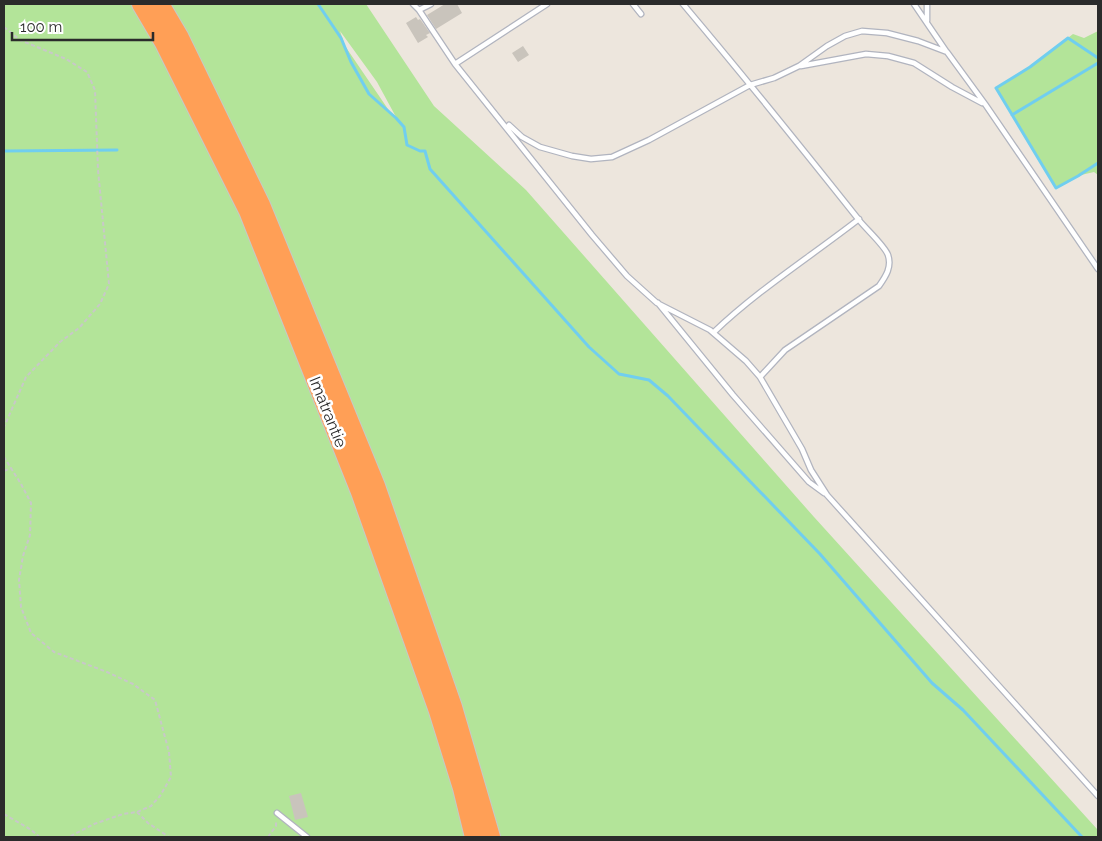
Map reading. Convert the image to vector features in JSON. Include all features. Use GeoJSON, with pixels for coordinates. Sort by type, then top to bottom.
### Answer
{"type":"FeatureCollection","features":[{"type":"Feature","properties":{"kind":"highway","name":"Imatrantie"},"geometry":{"type":"LineString","coordinates":[[141,4],[164,43],[248,211],[360,492],[438,711],[462,788],[474,837]]}},
{"type":"Feature","properties":{"kind":"highway","name":"Imatrantie"},"geometry":{"type":"LineString","coordinates":[[160,4],[179,36],[261,205],[376,486],[454,707],[491,837]]}},
{"type":"Feature","properties":{"kind":"lane"},"geometry":{"type":"LineString","coordinates":[[413,4],[455,64],[499,116],[592,235],[627,276],[657,303],[733,395],[809,482],[827,495]]}},
{"type":"Feature","properties":{"kind":"lane"},"geometry":{"type":"LineString","coordinates":[[419,10],[431,4]]}},
{"type":"Feature","properties":{"kind":"lane"},"geometry":{"type":"LineString","coordinates":[[455,64],[547,4]]}},
{"type":"Feature","properties":{"kind":"lane"},"geometry":{"type":"LineString","coordinates":[[632,4],[641,14]]}},
{"type":"Feature","properties":{"kind":"lane"},"geometry":{"type":"LineString","coordinates":[[683,4],[888,253],[888,274],[879,286],[785,350],[760,377]]}},
{"type":"Feature","properties":{"kind":"lane"},"geometry":{"type":"LineString","coordinates":[[914,4],[1098,269]]}},
{"type":"Feature","properties":{"kind":"lane"},"geometry":{"type":"LineString","coordinates":[[927,4],[927,22]]}},
{"type":"Feature","properties":{"kind":"lane"},"geometry":{"type":"LineString","coordinates":[[499,116],[522,137],[540,147],[591,159],[612,157],[650,140],[750,85],[774,78],[799,66],[845,36],[862,31],[888,33],[918,41],[947,52]]}},
{"type":"Feature","properties":{"kind":"lane"},"geometry":{"type":"LineString","coordinates":[[799,66],[866,54],[888,56],[914,63],[952,87],[985,104]]}},
{"type":"Feature","properties":{"kind":"lane"},"geometry":{"type":"LineString","coordinates":[[714,332],[760,292],[859,219]]}},
{"type":"Feature","properties":{"kind":"lane"},"geometry":{"type":"LineString","coordinates":[[657,303],[714,332],[746,361],[760,377],[798,441],[811,470],[827,495],[1098,796]]}},
{"type":"Feature","properties":{"kind":"lane"},"geometry":{"type":"LineString","coordinates":[[277,813],[307,837]]}},
{"type":"Feature","properties":{"kind":"path"},"geometry":{"type":"LineString","coordinates":[[4,27],[20,40],[66,58],[87,72],[96,90],[98,170],[109,284],[100,304],[78,328],[60,342],[26,377],[4,427]]}},
{"type":"Feature","properties":{"kind":"path"},"geometry":{"type":"LineString","coordinates":[[4,437],[4,457],[31,503],[30,535],[23,556],[19,580],[21,607],[31,633],[54,652],[133,684],[155,700],[169,752],[171,777],[160,796],[151,806],[137,812],[123,814],[94,824],[69,837]]}},
{"type":"Feature","properties":{"kind":"path"},"geometry":{"type":"LineString","coordinates":[[4,471],[11,468]]}},
{"type":"Feature","properties":{"kind":"path"},"geometry":{"type":"LineString","coordinates":[[137,812],[170,837]]}},
{"type":"Feature","properties":{"kind":"path"},"geometry":{"type":"LineString","coordinates":[[4,814],[33,830],[39,837]]}},
{"type":"Feature","properties":{"kind":"path"},"geometry":{"type":"LineString","coordinates":[[268,837],[276,826]]}},
{"type":"Feature","properties":{"kind":"green space"},"geometry":{"type":"Polygon","coordinates":[[[4,4],[366,4],[434,106],[526,190],[814,517],[1097,829],[1098,837],[4,837],[4,4]],[[340,31],[345,46],[390,112],[396,117],[377,82],[340,31]]]}},
{"type":"Feature","properties":{"kind":"green space"},"geometry":{"type":"Polygon","coordinates":[[[1098,31],[1098,175],[1094,172],[1081,175],[1056,188],[996,88],[1030,67],[1073,34],[1084,38],[1098,31]]]}},
{"type":"Feature","properties":{"kind":"building"},"geometry":{"type":"Polygon","coordinates":[[[445,4],[457,4],[462,13],[436,29],[427,15],[445,4]]]}},
{"type":"Feature","properties":{"kind":"building"},"geometry":{"type":"Polygon","coordinates":[[[416,17],[418,20],[420,19],[430,33],[426,35],[428,37],[418,43],[406,23],[416,17]]]}},
{"type":"Feature","properties":{"kind":"building"},"geometry":{"type":"Polygon","coordinates":[[[523,46],[529,55],[518,62],[512,53],[523,46]]]}},
{"type":"Feature","properties":{"kind":"building"},"geometry":{"type":"Polygon","coordinates":[[[301,793],[308,817],[295,820],[289,796],[301,793]]]}},
{"type":"Feature","properties":{"kind":"waterway"},"geometry":{"type":"LineString","coordinates":[[318,4],[341,38],[351,62],[369,94],[404,127],[407,145],[420,151],[425,151],[430,169],[589,347],[619,374],[649,380],[668,396],[820,554],[932,683],[963,710],[1082,837]]}},
{"type":"Feature","properties":{"kind":"waterway"},"geometry":{"type":"LineString","coordinates":[[1098,58],[1068,38],[1030,67],[996,88],[1056,188],[1098,163]]}},
{"type":"Feature","properties":{"kind":"waterway"},"geometry":{"type":"LineString","coordinates":[[1012,115],[1098,63]]}},
{"type":"Feature","properties":{"kind":"waterway"},"geometry":{"type":"LineString","coordinates":[[4,151],[117,150]]}}]}
